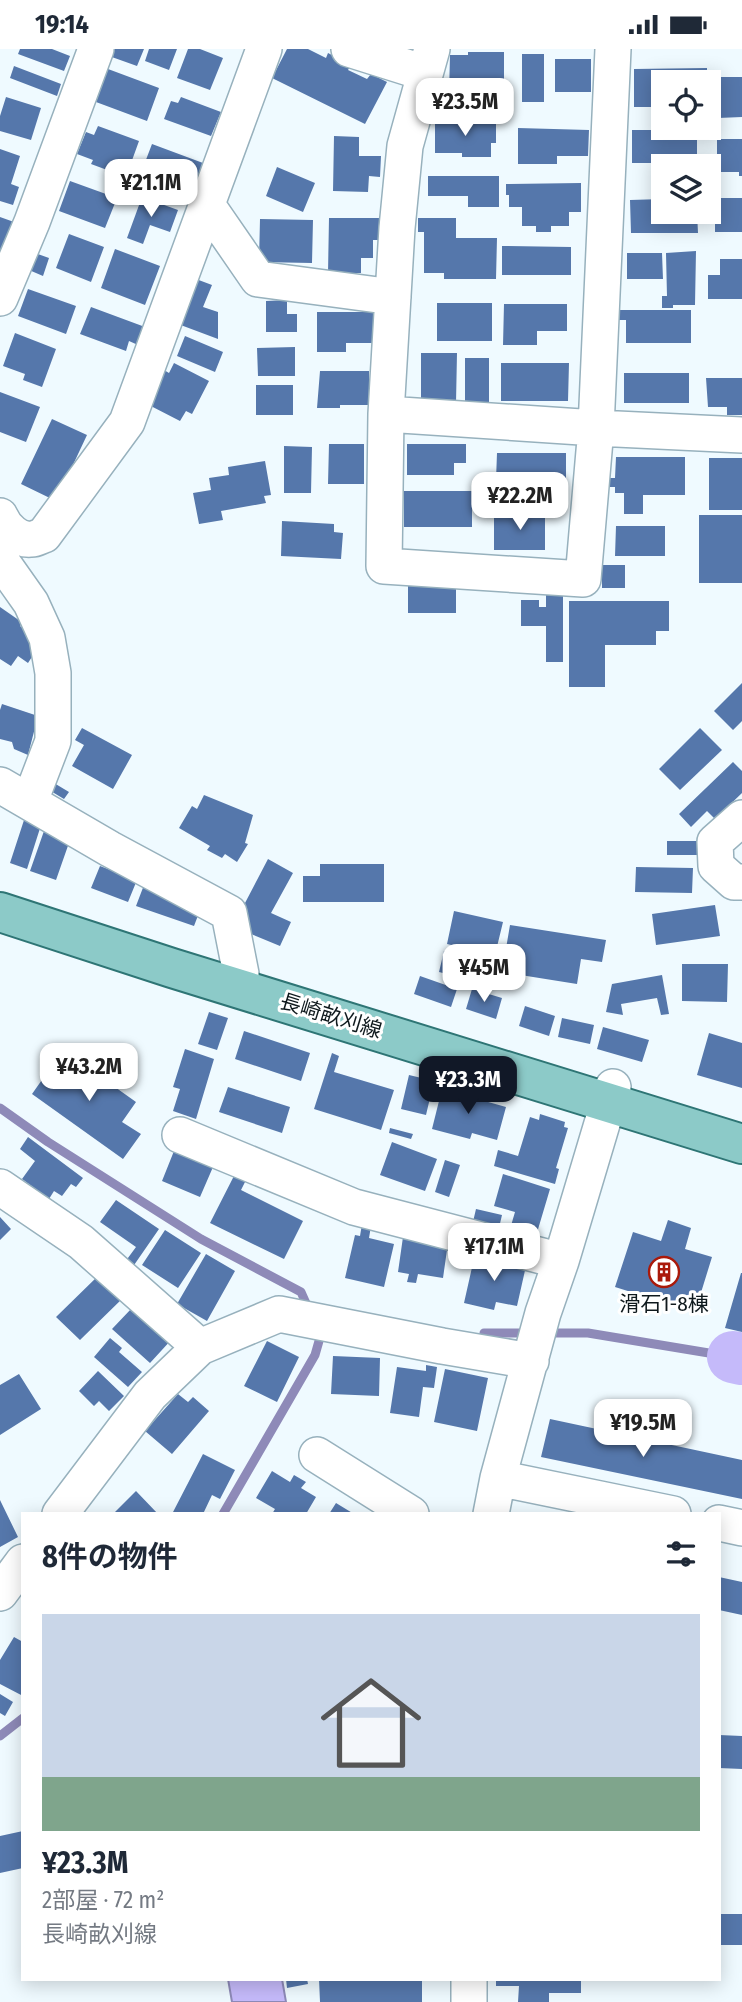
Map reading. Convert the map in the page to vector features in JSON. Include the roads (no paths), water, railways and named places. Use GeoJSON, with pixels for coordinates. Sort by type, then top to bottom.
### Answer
{"type":"FeatureCollection","features":[{"type":"Feature","properties":{"kind":"main road","name":"長崎畝刈線"},"geometry":{"type":"LineString","coordinates":[[0,896],[611,1095],[742,1144]]}},
{"type":"Feature","properties":{"kind":"main road","name":"長崎畝刈線"},"geometry":{"type":"LineString","coordinates":[[0,912],[172,968],[611,1095],[742,1125]]}},
{"type":"Feature","properties":{"kind":"street"},"geometry":{"type":"LineString","coordinates":[[0,298],[33,222],[96,49]]}},
{"type":"Feature","properties":{"kind":"street"},"geometry":{"type":"LineString","coordinates":[[0,516],[16,536],[32,540],[44,535],[127,422],[264,49]]}},
{"type":"Feature","properties":{"kind":"street"},"geometry":{"type":"LineString","coordinates":[[349,49],[429,61],[405,146],[386,414],[384,566],[583,579],[596,428],[613,49]]}},
{"type":"Feature","properties":{"kind":"street"},"geometry":{"type":"LineString","coordinates":[[207,205],[258,279],[393,297]]}},
{"type":"Feature","properties":{"kind":"street"},"geometry":{"type":"LineString","coordinates":[[386,414],[742,435]]}},
{"type":"Feature","properties":{"kind":"street"},"geometry":{"type":"LineString","coordinates":[[0,559],[31,603],[47,638],[53,673],[53,741],[15,793],[110,849],[229,913],[241,974]]}},
{"type":"Feature","properties":{"kind":"street"},"geometry":{"type":"LineString","coordinates":[[742,818],[715,842],[716,866],[734,882],[742,882]]}},
{"type":"Feature","properties":{"kind":"street"},"geometry":{"type":"LineString","coordinates":[[491,1512],[498,1478],[543,1313],[611,1095]]}},
{"type":"Feature","properties":{"kind":"street"},"geometry":{"type":"LineString","coordinates":[[180,1135],[354,1207],[561,1261]]}},
{"type":"Feature","properties":{"kind":"street"},"geometry":{"type":"LineString","coordinates":[[0,1187],[89,1249],[200,1347]]}},
{"type":"Feature","properties":{"kind":"street"},"geometry":{"type":"LineString","coordinates":[[62,1512],[150,1395],[200,1347],[279,1314],[337,1326],[532,1355]]}},
{"type":"Feature","properties":{"kind":"street"},"geometry":{"type":"LineString","coordinates":[[317,1455],[408,1512]]}},
{"type":"Feature","properties":{"kind":"street"},"geometry":{"type":"LineString","coordinates":[[498,1478],[663,1512]]}},
{"type":"Feature","properties":{"kind":"street"},"geometry":{"type":"LineString","coordinates":[[721,1523],[742,1528]]}},
{"type":"Feature","properties":{"kind":"street"},"geometry":{"type":"LineString","coordinates":[[21,1565],[0,1592],[21,1603]]}},
{"type":"Feature","properties":{"kind":"street"},"geometry":{"type":"LineString","coordinates":[[469,1981],[469,2002]]}},
{"type":"Feature","properties":{"kind":"waterway"},"geometry":{"type":"LineString","coordinates":[[0,1108],[48,1142],[201,1239],[301,1292],[309,1310]]}},
{"type":"Feature","properties":{"kind":"waterway"},"geometry":{"type":"LineString","coordinates":[[224,1512],[315,1355],[321,1334],[318,1329]]}},
{"type":"Feature","properties":{"kind":"waterway"},"geometry":{"type":"LineString","coordinates":[[484,1333],[531,1333]]}},
{"type":"Feature","properties":{"kind":"waterway"},"geometry":{"type":"LineString","coordinates":[[545,1333],[588,1333],[733,1357]]}},
{"type":"Feature","properties":{"kind":"waterway"},"geometry":{"type":"LineString","coordinates":[[733,1357],[742,1359]]}},
{"type":"Feature","properties":{"kind":"waterway"},"geometry":{"type":"LineString","coordinates":[[0,1736],[21,1720]]}},
{"type":"Feature","properties":{"kind":"place","name":"滑石1-8棟"},"geometry":{"type":"Point","coordinates":[664,1272]}}]}
